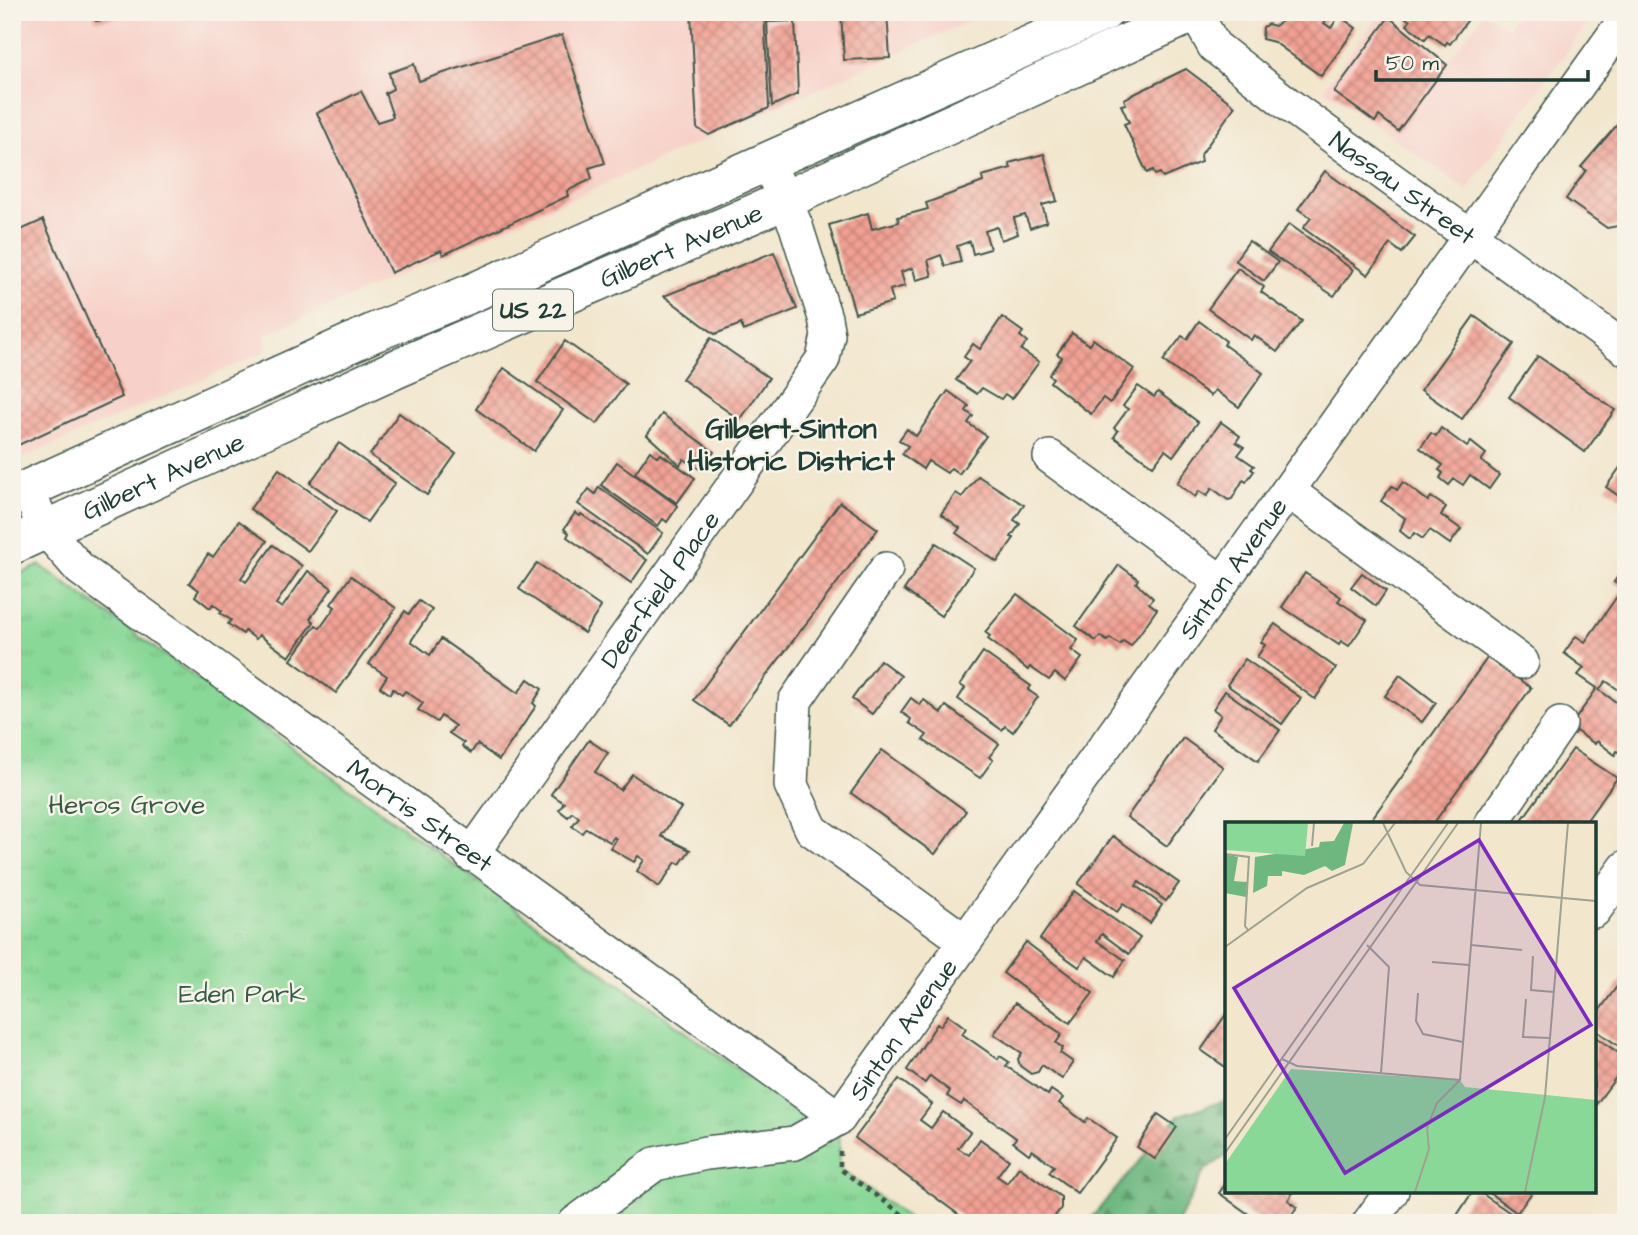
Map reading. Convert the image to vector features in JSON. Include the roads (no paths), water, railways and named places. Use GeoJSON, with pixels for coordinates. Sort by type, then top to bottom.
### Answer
{"type":"FeatureCollection","features":[{"type":"Feature","properties":{"kind":"main road","name":"Gilbert Avenue"},"geometry":{"type":"LineString","coordinates":[[19,493],[375,332],[467,295],[1104,12]]}},
{"type":"Feature","properties":{"kind":"main road","name":"Gilbert Avenue"},"geometry":{"type":"LineString","coordinates":[[29,538],[396,369],[785,200],[1195,12]]}},
{"type":"Feature","properties":{"kind":"street","name":"Nassau Street"},"geometry":{"type":"LineString","coordinates":[[1195,12],[1214,46],[1471,238],[1626,349]]}},
{"type":"Feature","properties":{"kind":"street","name":"Sinton Avenue"},"geometry":{"type":"LineString","coordinates":[[840,1134],[965,941],[1626,18]]}},
{"type":"Feature","properties":{"kind":"street","name":"Deerfield Place"},"geometry":{"type":"LineString","coordinates":[[471,855],[823,359],[828,335],[825,318],[785,200],[767,160]]}},
{"type":"Feature","properties":{"kind":"street"},"geometry":{"type":"LineString","coordinates":[[1050,457],[1222,582]]}},
{"type":"Feature","properties":{"kind":"street"},"geometry":{"type":"LineString","coordinates":[[1288,491],[1522,662]]}},
{"type":"Feature","properties":{"kind":"street","name":"Morris Street"},"geometry":{"type":"LineString","coordinates":[[19,493],[29,538],[80,569],[471,855],[840,1134]]}},
{"type":"Feature","properties":{"kind":"street"},"geometry":{"type":"LineString","coordinates":[[886,569],[795,701],[791,785],[811,830],[965,941]]}},
{"type":"Feature","properties":{"kind":"street"},"geometry":{"type":"LineString","coordinates":[[1492,822],[1560,724]]}},
{"type":"Feature","properties":{"kind":"street"},"geometry":{"type":"LineString","coordinates":[[1596,908],[1626,867]]}},
{"type":"Feature","properties":{"kind":"street"},"geometry":{"type":"LineString","coordinates":[[575,1223],[655,1164],[706,1153],[795,1143],[840,1134]]}},
{"type":"Feature","properties":{"kind":"street"},"geometry":{"type":"LineString","coordinates":[[1369,1223],[1391,1193]]}},
{"type":"Feature","properties":{"kind":"district","name":"Gilbert-Sinton Historic District"},"geometry":{"type":"Point","coordinates":[791,444]}},
{"type":"Feature","properties":{"kind":"park label","name":"Heros Grove"},"geometry":{"type":"Point","coordinates":[127,804]}},
{"type":"Feature","properties":{"kind":"park label","name":"Eden Park"},"geometry":{"type":"Point","coordinates":[242,993]}}]}
